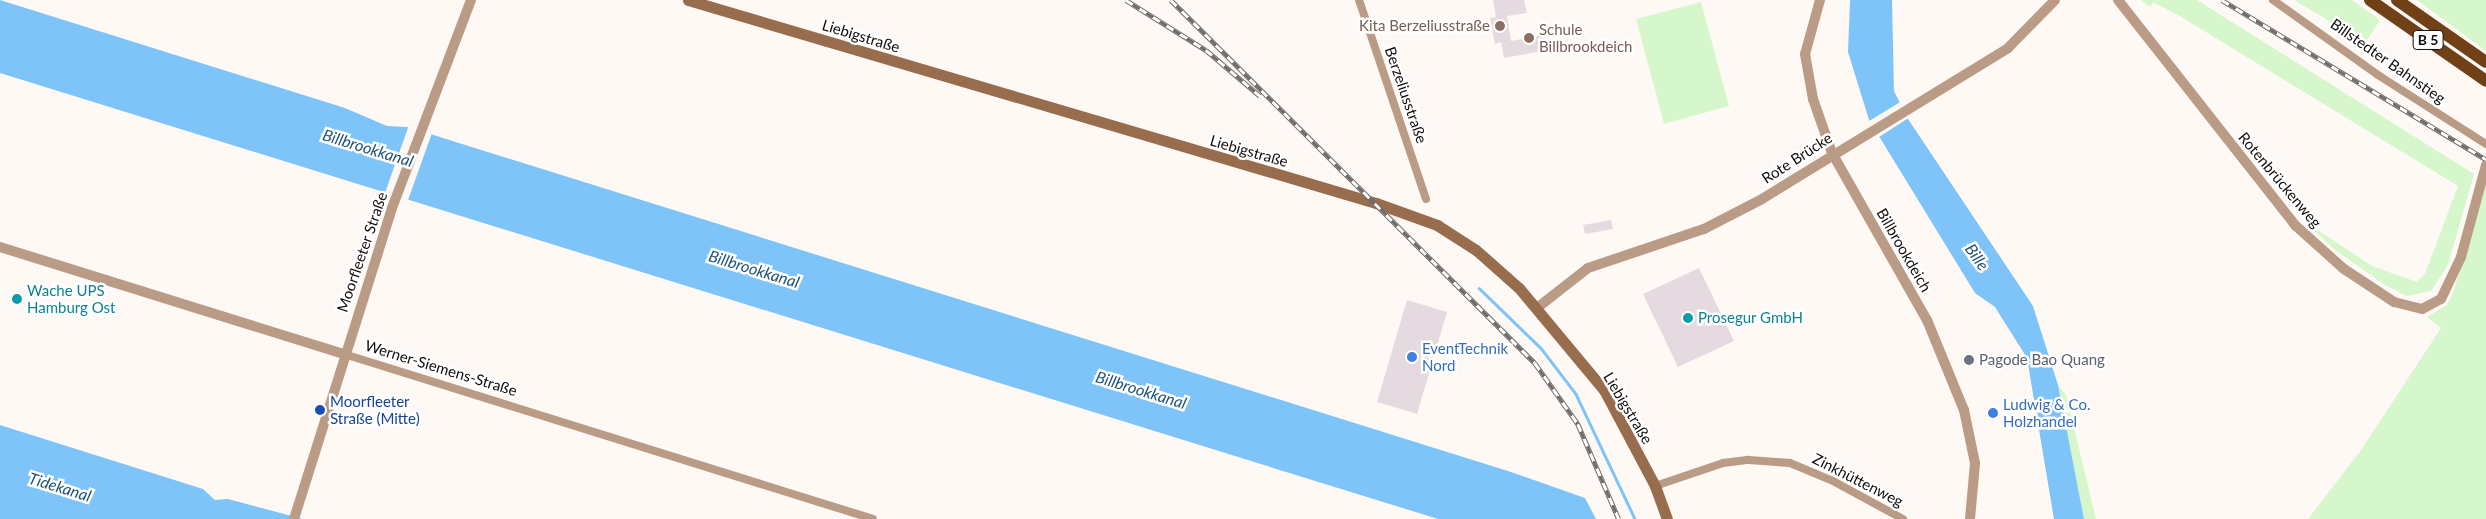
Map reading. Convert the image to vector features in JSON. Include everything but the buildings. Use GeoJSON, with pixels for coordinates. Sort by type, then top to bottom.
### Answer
{"type":"FeatureCollection","features":[{"type":"Feature","properties":{"kind":"highway","name":"B 5"},"geometry":{"type":"LineString","coordinates":[[2370,0],[2486,81]]}},
{"type":"Feature","properties":{"kind":"highway","name":"B 5"},"geometry":{"type":"LineString","coordinates":[[2397,0],[2486,62]]}},
{"type":"Feature","properties":{"kind":"main road","name":"Liebigstraße"},"geometry":{"type":"LineString","coordinates":[[688,0],[1419,217],[1476,250],[1537,308],[1604,390],[1655,486],[1667,519]]}},
{"type":"Feature","properties":{"kind":"street","name":"Moorfleeter Straße"},"geometry":{"type":"LineString","coordinates":[[294,519],[344,354],[392,208],[471,0]]}},
{"type":"Feature","properties":{"kind":"street","name":"Berzeliusstraße"},"geometry":{"type":"LineString","coordinates":[[1359,0],[1426,199]]}},
{"type":"Feature","properties":{"kind":"street","name":"Billbrookdeich"},"geometry":{"type":"LineString","coordinates":[[1820,0],[1805,54],[1813,99],[1832,153],[1927,320],[1964,410],[1975,463],[1970,519]]}},
{"type":"Feature","properties":{"kind":"street","name":"Rote Brücke"},"geometry":{"type":"LineString","coordinates":[[1537,308],[1588,268],[1731,217],[1909,106],[2008,48],[2055,0]]}},
{"type":"Feature","properties":{"kind":"street","name":"Rotenbrückenweg"},"geometry":{"type":"LineString","coordinates":[[2118,0],[2296,226],[2344,269],[2394,302],[2422,309],[2442,299],[2460,258],[2486,166]]}},
{"type":"Feature","properties":{"kind":"street","name":"Billstedter Bahnstieg"},"geometry":{"type":"LineString","coordinates":[[2273,0],[2378,75],[2486,144]]}},
{"type":"Feature","properties":{"kind":"street","name":"Werner-Siemens-Straße"},"geometry":{"type":"LineString","coordinates":[[0,247],[873,519]]}},
{"type":"Feature","properties":{"kind":"street","name":"Zinkhüttenweg"},"geometry":{"type":"LineString","coordinates":[[1655,486],[1723,463],[1749,460],[1783,462],[1810,470],[1903,519]]}},
{"type":"Feature","properties":{"kind":"green space"},"geometry":{"type":"Polygon","coordinates":[[[2141,0],[2197,0],[2474,174],[2448,265],[2431,291],[2407,296],[2385,285],[2335,250],[2304,221],[2372,266],[2417,282],[2425,274],[2458,186],[2178,15],[2153,2],[2150,7],[2141,0]]]}},
{"type":"Feature","properties":{"kind":"green space"},"geometry":{"type":"Polygon","coordinates":[[[2294,0],[2352,0],[2380,20],[2361,49],[2326,19],[2294,0]]]}},
{"type":"Feature","properties":{"kind":"green space"},"geometry":{"type":"Polygon","coordinates":[[[2417,0],[2486,0],[2486,51],[2432,11],[2417,0]]]}},
{"type":"Feature","properties":{"kind":"green space"},"geometry":{"type":"Polygon","coordinates":[[[1701,2],[1729,106],[1664,124],[1636,19],[1701,2]]]}},
{"type":"Feature","properties":{"kind":"green space"},"geometry":{"type":"Polygon","coordinates":[[[2486,185],[2486,519],[2308,519],[2361,450],[2441,328],[2427,317],[2447,305],[2453,293],[2486,185]]]}},
{"type":"Feature","properties":{"kind":"green space"},"geometry":{"type":"Polygon","coordinates":[[[2058,385],[2066,395],[2096,519],[2084,519],[2058,385]]]}},
{"type":"Feature","properties":{"kind":"water","name":"Billbrookkanal"},"geometry":{"type":"Polygon","coordinates":[[[0,0],[345,108],[387,126],[408,127],[1511,472],[1585,498],[1596,519],[1438,519],[0,73],[0,0]]]}},
{"type":"Feature","properties":{"kind":"water","name":"Bille"},"geometry":{"type":"Polygon","coordinates":[[[1850,0],[1892,0],[1894,91],[1908,119],[2033,306],[2058,385],[2084,519],[2054,519],[2027,358],[1995,307],[1975,293],[1869,120],[1848,52],[1850,0]]]}},
{"type":"Feature","properties":{"kind":"water","name":"Tidekanal"},"geometry":{"type":"Polygon","coordinates":[[[0,425],[203,489],[215,500],[228,499],[303,519],[0,519],[0,425]]]}},
{"type":"Feature","properties":{"kind":"pier"},"geometry":{"type":"Polygon","coordinates":[[[1902,101],[1910,117],[1879,137],[1869,121],[1902,101]]]}},
{"type":"Feature","properties":{"kind":"pier"},"geometry":{"type":"Polygon","coordinates":[[[409,125],[432,133],[408,200],[385,193],[409,125]]]}},
{"type":"Feature","properties":{"kind":"waterway"},"geometry":{"type":"LineString","coordinates":[[1479,288],[1541,348],[1576,394],[1635,519]]}},
{"type":"Feature","properties":{"kind":"railway"},"geometry":{"type":"LineString","coordinates":[[1126,0],[1206,50],[1260,96]]}},
{"type":"Feature","properties":{"kind":"railway"},"geometry":{"type":"LineString","coordinates":[[1171,0],[1535,363],[1578,424],[1619,519]]}},
{"type":"Feature","properties":{"kind":"railway"},"geometry":{"type":"LineString","coordinates":[[2222,0],[2486,159]]}},
{"type":"Feature","properties":{"kind":"place","name":"Kita Berzeliusstraße"},"geometry":{"type":"Point","coordinates":[1500,26]}},
{"type":"Feature","properties":{"kind":"place","name":"Schule Billbrookdeich"},"geometry":{"type":"Point","coordinates":[1529,38]}},
{"type":"Feature","properties":{"kind":"place","name":"Wache UPS Hamburg Ost"},"geometry":{"type":"Point","coordinates":[17,299]}},
{"type":"Feature","properties":{"kind":"place","name":"Prosegur GmbH"},"geometry":{"type":"Point","coordinates":[1688,318]}},
{"type":"Feature","properties":{"kind":"place","name":"EventTechnik Nord"},"geometry":{"type":"Point","coordinates":[1412,357]}},
{"type":"Feature","properties":{"kind":"place","name":"Pagode Bao Quang"},"geometry":{"type":"Point","coordinates":[1969,360]}},
{"type":"Feature","properties":{"kind":"place","name":"Moorfleeter Straße (Mitte)"},"geometry":{"type":"Point","coordinates":[320,410]}},
{"type":"Feature","properties":{"kind":"place","name":"Ludwig & Co. Holzhandel"},"geometry":{"type":"Point","coordinates":[1993,413]}}]}
